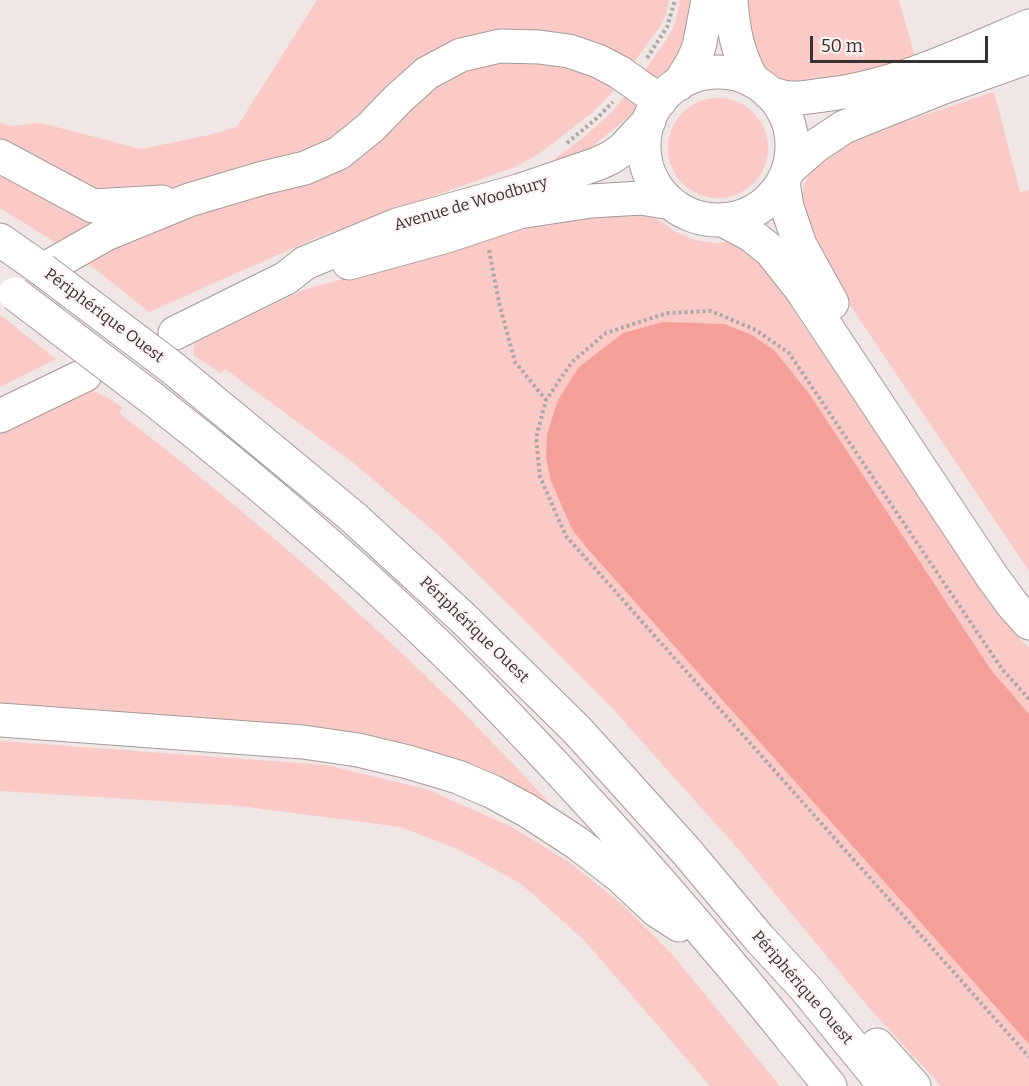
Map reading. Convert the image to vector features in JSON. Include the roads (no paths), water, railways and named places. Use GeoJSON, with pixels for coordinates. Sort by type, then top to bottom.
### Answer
{"type":"FeatureCollection","features":[{"type":"Feature","properties":{"kind":"main road"},"geometry":{"type":"LineString","coordinates":[[44,270],[106,234],[189,200],[305,168],[339,153],[371,128],[427,73],[461,55],[500,46],[539,47],[569,51],[598,61],[619,72],[663,102],[693,61],[699,47],[708,0]]}},
{"type":"Feature","properties":{"kind":"main road"},"geometry":{"type":"LineString","coordinates":[[731,0],[734,30],[744,66],[778,103],[790,128],[792,148],[786,175],[787,207],[800,245],[835,309],[1029,595]]}},
{"type":"Feature","properties":{"kind":"main road","name":"Avenue de Woodbury"},"geometry":{"type":"LineString","coordinates":[[175,333],[286,278],[305,263],[397,225],[518,191],[610,158],[622,150],[663,102],[693,77],[708,73],[739,75],[761,87],[792,99],[834,94],[870,87],[909,75],[1029,26]]}},
{"type":"Feature","properties":{"kind":"main road","name":"Avenue de Woodbury"},"geometry":{"type":"LineString","coordinates":[[663,102],[645,135],[644,151],[652,180],[660,192],[682,211],[709,220],[723,220],[738,218],[764,204],[775,194],[786,175],[814,147],[844,128],[944,87],[1029,57]]}},
{"type":"Feature","properties":{"kind":"main road"},"geometry":{"type":"LineString","coordinates":[[0,156],[93,206],[189,200]]}},
{"type":"Feature","properties":{"kind":"main road","name":"Avenue de Woodbury"},"geometry":{"type":"LineString","coordinates":[[286,278],[308,275],[447,236],[519,212],[591,201],[641,198],[671,203]]}},
{"type":"Feature","properties":{"kind":"main road"},"geometry":{"type":"LineString","coordinates":[[723,220],[751,235],[770,250],[801,290],[991,575],[1029,623]]}},
{"type":"Feature","properties":{"kind":"main road","name":"Périphérique Ouest"},"geometry":{"type":"LineString","coordinates":[[0,240],[44,270],[174,369],[353,517],[463,618],[577,730],[806,989],[885,1086]]}},
{"type":"Feature","properties":{"kind":"main road"},"geometry":{"type":"LineString","coordinates":[[7,289],[219,451],[393,603],[548,758],[630,847],[720,951],[830,1086]]}},
{"type":"Feature","properties":{"kind":"main road"},"geometry":{"type":"LineString","coordinates":[[0,416],[85,375]]}},
{"type":"Feature","properties":{"kind":"main road"},"geometry":{"type":"LineString","coordinates":[[0,720],[303,742],[358,750],[458,777],[519,806],[577,843],[621,877],[656,910],[720,951]]}},
{"type":"Feature","properties":{"kind":"main road"},"geometry":{"type":"LineString","coordinates":[[806,989],[874,1042],[914,1086]]}}]}
